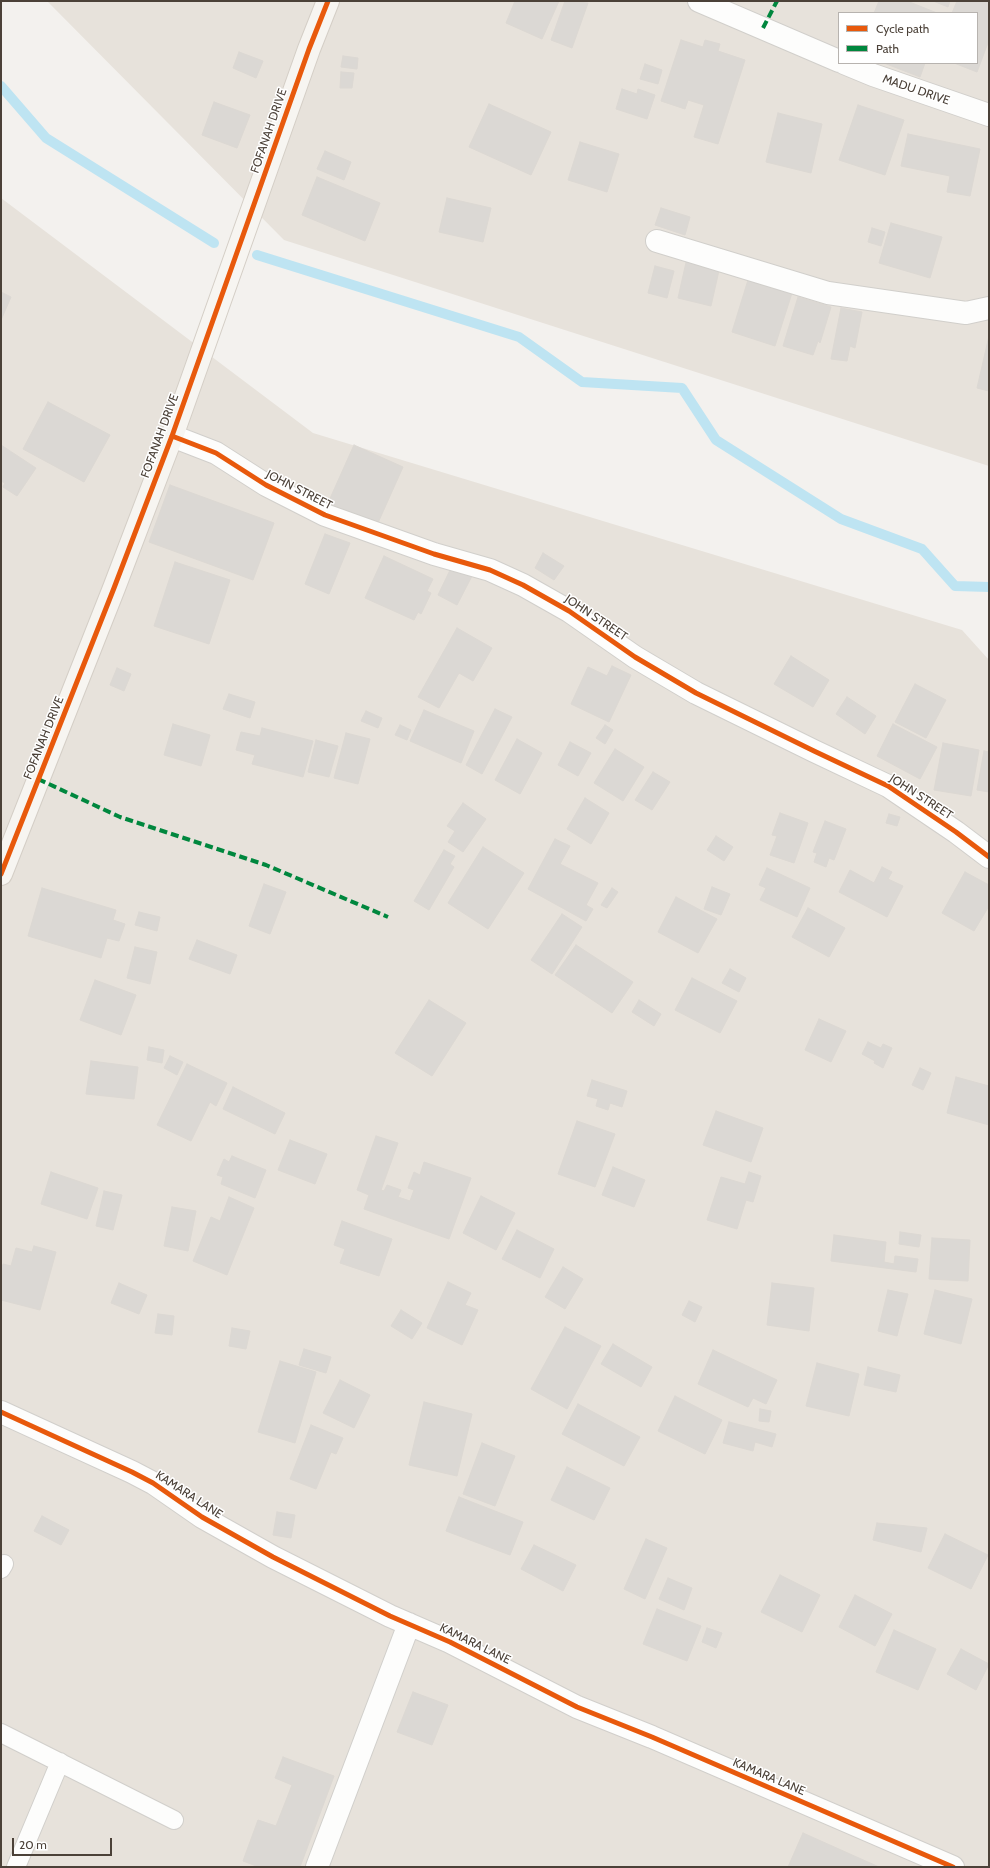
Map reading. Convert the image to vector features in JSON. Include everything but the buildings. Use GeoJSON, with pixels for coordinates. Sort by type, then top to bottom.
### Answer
{"type":"FeatureCollection","features":[{"type":"Feature","properties":{"kind":"street","name":"FOFANAH DRIVE"},"geometry":{"type":"LineString","coordinates":[[1,874],[114,588],[172,436],[306,56],[328,1]]}},
{"type":"Feature","properties":{"kind":"street"},"geometry":{"type":"LineString","coordinates":[[699,1],[838,61]]}},
{"type":"Feature","properties":{"kind":"street","name":"MADU DRIVE"},"geometry":{"type":"LineString","coordinates":[[846,64],[873,75],[989,115]]}},
{"type":"Feature","properties":{"kind":"street"},"geometry":{"type":"LineString","coordinates":[[657,241],[828,293],[966,313],[989,308]]}},
{"type":"Feature","properties":{"kind":"street","name":"JOHN STREET"},"geometry":{"type":"LineString","coordinates":[[172,436],[216,453],[266,485],[325,515],[434,554],[490,570],[523,585],[569,611],[635,657],[696,693],[888,786],[956,832],[989,857]]}},
{"type":"Feature","properties":{"kind":"street","name":"KAMARA LANE"},"geometry":{"type":"LineString","coordinates":[[1,1412],[132,1472],[153,1483],[202,1517],[273,1557],[349,1596],[450,1642],[577,1707],[652,1737],[953,1867]]}},
{"type":"Feature","properties":{"kind":"street"},"geometry":{"type":"LineString","coordinates":[[317,1867],[409,1624]]}},
{"type":"Feature","properties":{"kind":"lane"},"geometry":{"type":"LineString","coordinates":[[1,1733],[174,1820]]}},
{"type":"Feature","properties":{"kind":"lane"},"geometry":{"type":"LineString","coordinates":[[16,1867],[60,1762]]}},
{"type":"Feature","properties":{"kind":"shaded area"},"geometry":{"type":"Polygon","coordinates":[[[47,1],[989,1],[989,466],[284,240],[47,1]]]}},
{"type":"Feature","properties":{"kind":"shaded area"},"geometry":{"type":"Polygon","coordinates":[[[1,198],[313,433],[962,630],[989,660],[989,1867],[1,1867],[1,198]]]}},
{"type":"Feature","properties":{"kind":"waterway"},"geometry":{"type":"LineString","coordinates":[[1,86],[46,138],[214,243]]}},
{"type":"Feature","properties":{"kind":"waterway"},"geometry":{"type":"LineString","coordinates":[[257,255],[519,337],[582,382],[682,388],[716,440],[841,519],[922,549],[955,586],[989,587]]}},
{"type":"Feature","properties":{"kind":"marked path"},"geometry":{"type":"LineString","coordinates":[[763,28],[777,1]]}},
{"type":"Feature","properties":{"kind":"marked path"},"geometry":{"type":"LineString","coordinates":[[38,779],[120,817],[266,865],[388,917]]}},
{"type":"Feature","properties":{"kind":"cycle path"},"geometry":{"type":"LineString","coordinates":[[1,874],[114,588],[172,436],[309,49],[328,1]]}},
{"type":"Feature","properties":{"kind":"cycle path"},"geometry":{"type":"LineString","coordinates":[[172,436],[216,453],[266,485],[325,515],[434,554],[490,570],[523,585],[569,611],[635,657],[696,693],[888,786],[956,832],[989,857]]}},
{"type":"Feature","properties":{"kind":"cycle path"},"geometry":{"type":"LineString","coordinates":[[1,1412],[132,1472],[153,1483],[202,1517],[273,1557],[390,1616],[450,1642],[577,1707],[652,1737],[953,1867]]}}]}
